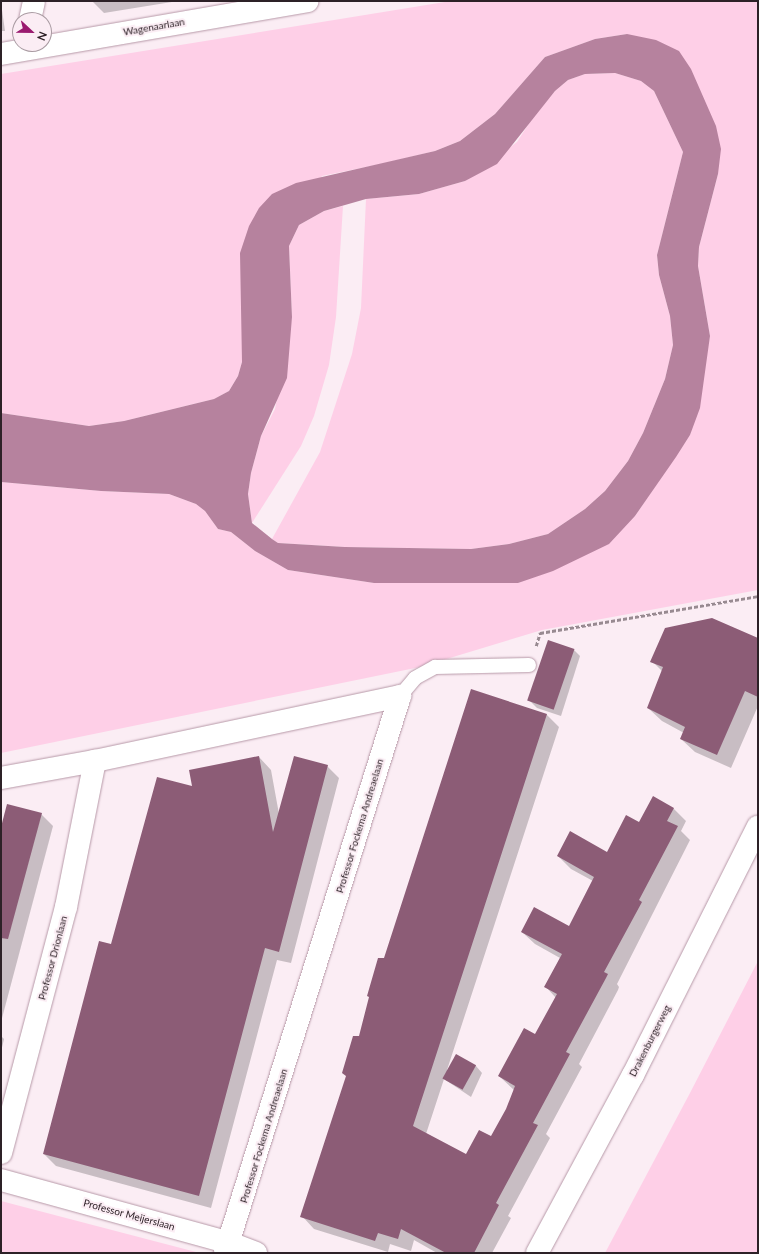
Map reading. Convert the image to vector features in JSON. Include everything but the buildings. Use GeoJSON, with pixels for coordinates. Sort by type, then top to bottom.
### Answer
{"type":"FeatureCollection","features":[{"type":"Feature","properties":{"kind":"street"},"geometry":{"type":"LineString","coordinates":[[32,12],[34,1]]}},
{"type":"Feature","properties":{"kind":"street","name":"Wagenaarlaan"},"geometry":{"type":"LineString","coordinates":[[52,43],[307,1]]}},
{"type":"Feature","properties":{"kind":"street","name":"Wagenaarlaan"},"geometry":{"type":"LineString","coordinates":[[1,54],[12,51]]}},
{"type":"Feature","properties":{"kind":"street"},"geometry":{"type":"LineString","coordinates":[[1,778],[95,761],[400,696]]}},
{"type":"Feature","properties":{"kind":"street","name":"Professor Fockema Andreaelaan"},"geometry":{"type":"LineString","coordinates":[[228,1248],[400,696]]}},
{"type":"Feature","properties":{"kind":"street","name":"Professor Drionlaan"},"geometry":{"type":"LineString","coordinates":[[1,1153],[66,907],[95,761]]}},
{"type":"Feature","properties":{"kind":"street","name":"Drakenburgerweg"},"geometry":{"type":"LineString","coordinates":[[537,1253],[633,1075],[758,827]]}},
{"type":"Feature","properties":{"kind":"street","name":"Professor Meijerslaan"},"geometry":{"type":"LineString","coordinates":[[1,1180],[228,1248],[256,1253]]}},
{"type":"Feature","properties":{"kind":"lane"},"geometry":{"type":"LineString","coordinates":[[400,696],[415,678],[435,667],[529,665]]}},
{"type":"Feature","properties":{"kind":"path"},"geometry":{"type":"LineString","coordinates":[[529,665],[540,633],[758,596]]}},
{"type":"Feature","properties":{"kind":"shaded area"},"geometry":{"type":"Polygon","coordinates":[[[451,1],[758,1],[758,590],[542,630],[420,667],[1,753],[1,482],[101,491],[169,494],[196,504],[205,511],[218,529],[231,532],[255,551],[288,570],[374,583],[518,583],[635,516],[690,435],[710,336],[698,266],[699,247],[718,174],[627,34],[595,39],[545,57],[495,114],[460,141],[435,151],[322,176],[243,341],[242,362],[238,376],[229,391],[214,399],[124,421],[89,426],[1,413],[1,74],[451,1]]]}},
{"type":"Feature","properties":{"kind":"shaded area"},"geometry":{"type":"Polygon","coordinates":[[[627,34],[656,40],[679,51],[691,69],[716,126],[721,149],[718,174],[699,247],[698,266],[710,336],[700,408],[690,435],[676,457],[635,516],[609,544],[553,571],[518,583],[374,583],[288,570],[255,551],[231,532],[218,529],[205,511],[196,504],[169,494],[101,491],[1,482],[1,413],[89,426],[124,421],[214,399],[229,391],[238,376],[242,362],[240,253],[249,226],[259,208],[272,194],[296,183],[435,151],[460,141],[495,114],[545,57],[595,39],[627,34]],[[615,73],[585,74],[568,80],[555,91],[497,164],[465,181],[419,194],[366,199],[324,211],[299,225],[289,246],[292,317],[287,378],[261,436],[251,473],[248,494],[252,523],[278,543],[345,547],[471,549],[509,544],[548,534],[585,509],[605,491],[628,461],[643,433],[665,379],[673,345],[670,316],[659,275],[657,255],[683,152],[654,91],[641,81],[615,73]]]}},
{"type":"Feature","properties":{"kind":"shaded area"},"geometry":{"type":"Polygon","coordinates":[[[615,73],[641,81],[654,91],[683,152],[657,255],[659,275],[670,316],[673,345],[665,379],[643,433],[628,461],[605,491],[585,509],[548,534],[509,544],[471,549],[345,547],[278,543],[272,539],[320,452],[352,354],[361,308],[366,199],[419,194],[465,181],[517,142],[533,117],[555,91],[568,80],[585,74],[615,73]]]}},
{"type":"Feature","properties":{"kind":"shaded area"},"geometry":{"type":"Polygon","coordinates":[[[343,206],[336,317],[329,365],[314,416],[301,446],[252,523],[248,494],[251,473],[261,436],[275,409],[292,317],[289,246],[299,225],[324,211],[343,206]]]}},
{"type":"Feature","properties":{"kind":"shaded area"},"geometry":{"type":"Polygon","coordinates":[[[758,961],[758,1253],[605,1253],[690,1093],[758,961]]]}},
{"type":"Feature","properties":{"kind":"shaded area"},"geometry":{"type":"Polygon","coordinates":[[[1,1201],[196,1252],[199,1253],[1,1253],[1,1201]]]}}]}
